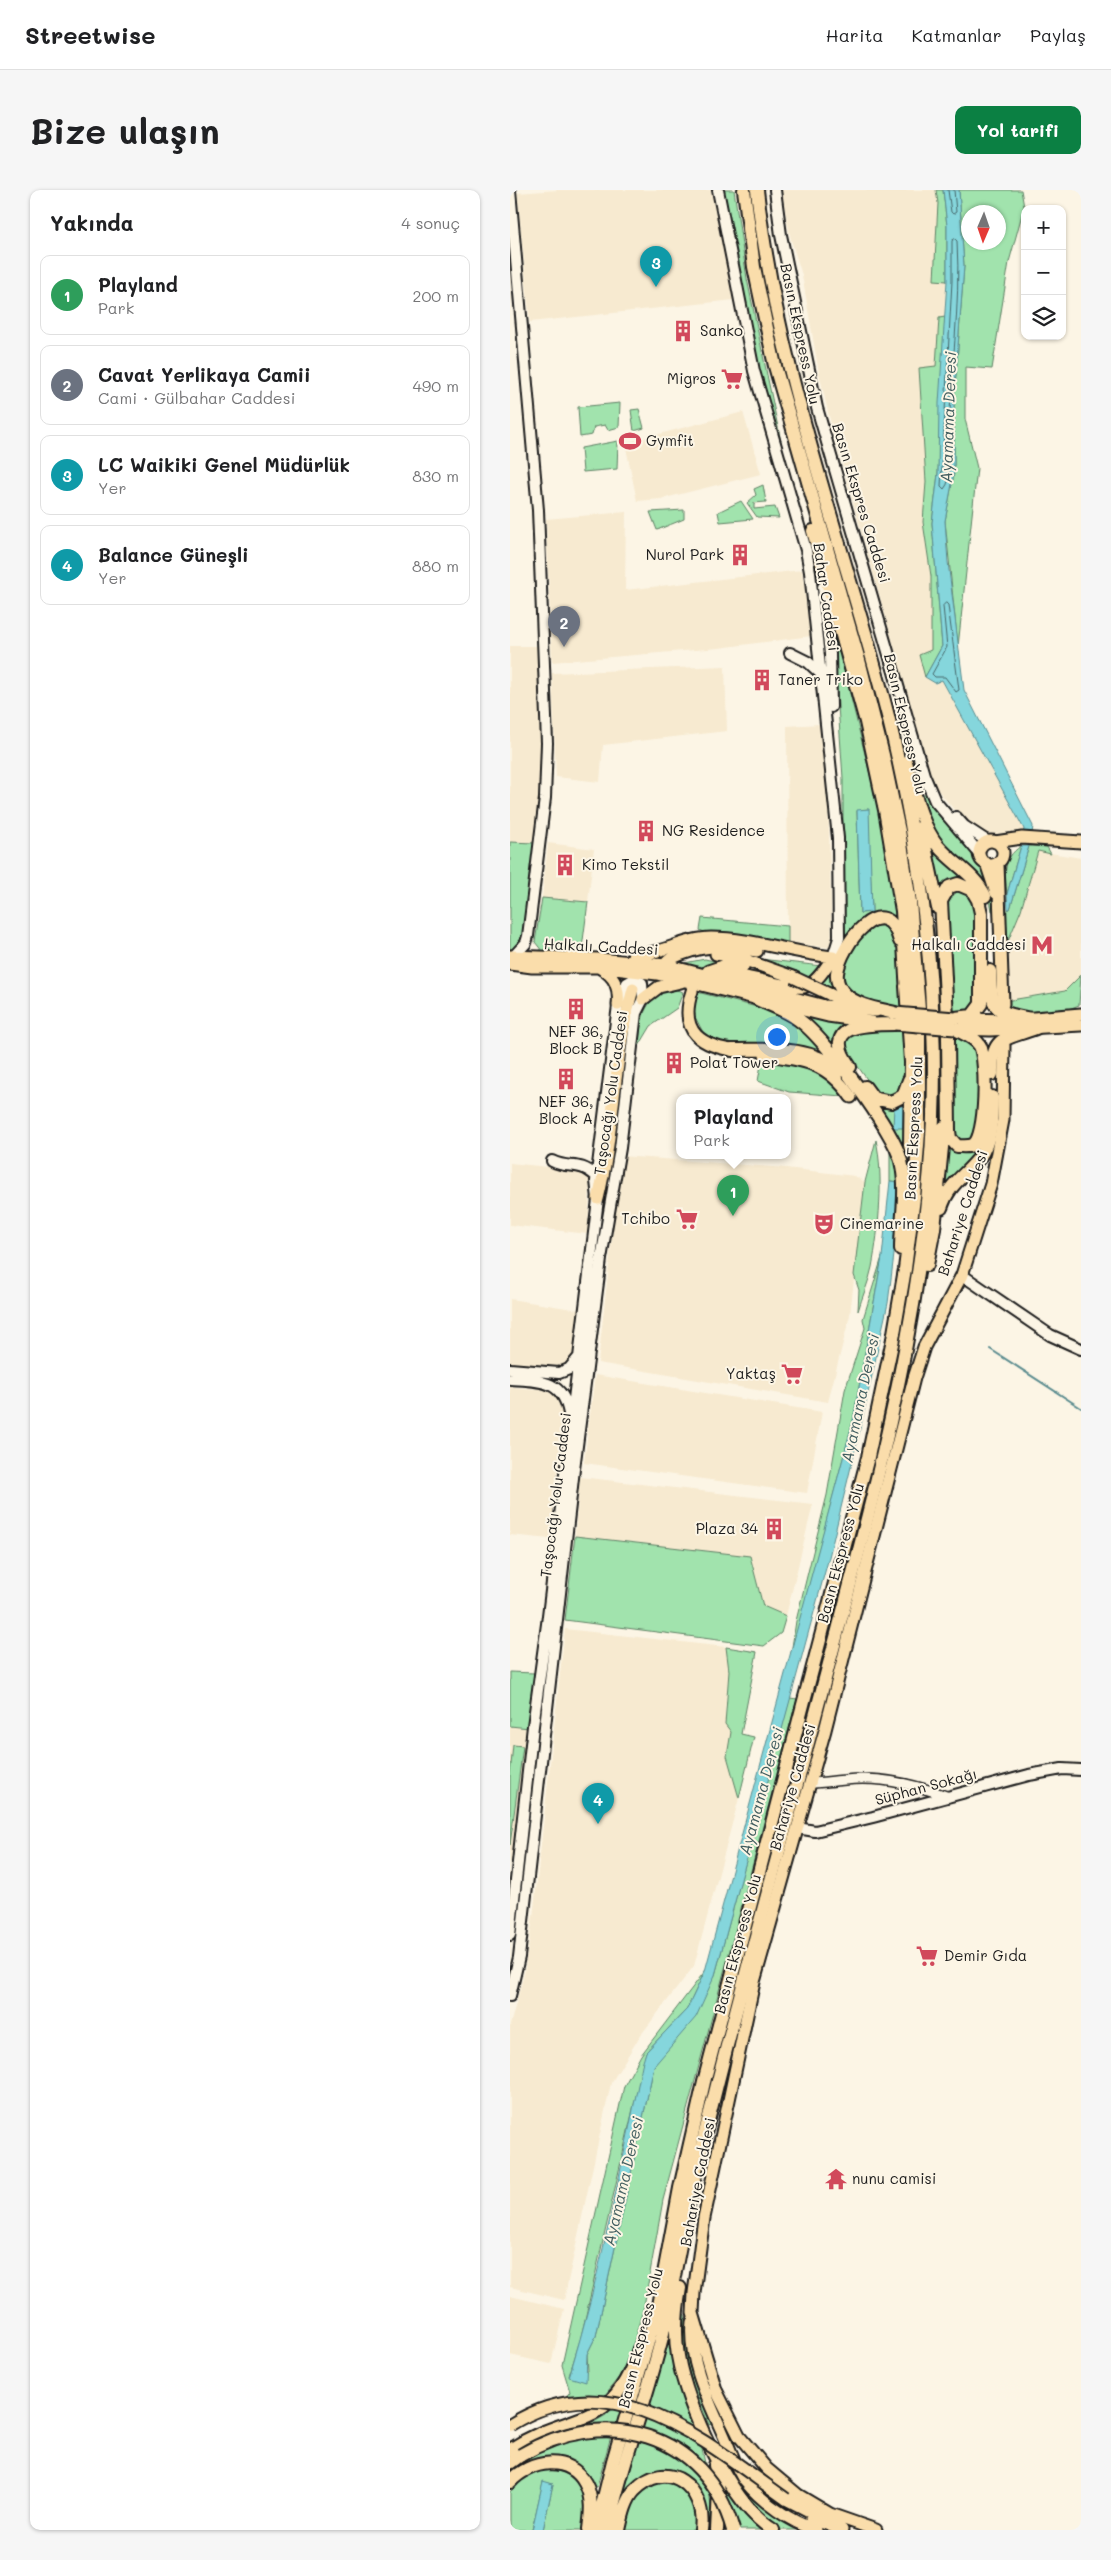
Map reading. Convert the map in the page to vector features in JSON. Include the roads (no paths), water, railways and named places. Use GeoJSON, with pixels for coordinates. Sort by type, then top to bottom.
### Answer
{"type":"FeatureCollection","features":[{"type":"Feature","properties":{"kind":"highway","name":"Basın Ekspress Yolu"},"geometry":{"type":"LineString","coordinates":[[596,2530],[613,2461],[646,2352],[704,2082],[868,1457],[891,1348],[905,1269],[912,1216],[919,1132],[920,1040],[914,935],[905,869],[891,791],[872,709],[789,420],[762,306],[744,190]]}},
{"type":"Feature","properties":{"kind":"highway","name":"Basın Ekspress Yolu"},"geometry":{"type":"LineString","coordinates":[[607,2530],[628,2447],[657,2354],[694,2184],[731,2031],[864,1528],[899,1380],[917,1279],[927,1195],[933,1110],[933,1035],[927,944],[914,839],[898,758],[881,689],[790,374],[772,287],[757,190]]}},
{"type":"Feature","properties":{"kind":"highway"},"geometry":{"type":"LineString","coordinates":[[789,420],[791,452],[864,714],[883,802],[902,911],[912,1084],[909,1173],[912,1216]]}},
{"type":"Feature","properties":{"kind":"highway"},"geometry":{"type":"LineString","coordinates":[[881,689],[895,718],[927,828],[936,844],[979,885],[986,897],[989,908],[993,1001],[996,1008],[1007,1015],[1033,1024]]}},
{"type":"Feature","properties":{"kind":"highway"},"geometry":{"type":"LineString","coordinates":[[914,788],[944,947]]}},
{"type":"Feature","properties":{"kind":"highway"},"geometry":{"type":"LineString","coordinates":[[953,885],[963,885],[975,894],[980,906],[982,998],[975,1014],[955,1024],[977,1042],[983,1057],[984,1110],[980,1135],[973,1145],[957,1146],[950,1138],[944,947],[942,896],[953,885]]}},
{"type":"Feature","properties":{"kind":"highway"},"geometry":{"type":"LineString","coordinates":[[895,1019],[846,996],[836,978],[838,968],[845,954],[858,931],[867,921],[887,920],[895,926],[902,948],[907,993]]}},
{"type":"Feature","properties":{"kind":"highway"},"geometry":{"type":"LineString","coordinates":[[755,998],[788,1012],[812,1030],[854,1092]]}},
{"type":"Feature","properties":{"kind":"highway"},"geometry":{"type":"LineString","coordinates":[[895,1019],[854,1026],[846,1033],[841,1042],[841,1051],[846,1061],[873,1098],[891,1102],[903,1096],[908,1084],[910,1047]]}},
{"type":"Feature","properties":{"kind":"highway"},"geometry":{"type":"LineString","coordinates":[[934,1230],[951,1187],[978,1159],[988,1143],[992,1115],[991,1060],[994,1049],[1004,1038],[1033,1024]]}},
{"type":"Feature","properties":{"kind":"highway"},"geometry":{"type":"LineString","coordinates":[[732,1050],[778,1050],[809,1054],[834,1066],[892,1138],[900,1155],[904,1187],[901,1253],[905,1269]]}},
{"type":"Feature","properties":{"kind":"highway"},"geometry":{"type":"LineString","coordinates":[[899,1380],[910,1350],[934,1230],[948,1094]]}},
{"type":"Feature","properties":{"kind":"highway"},"geometry":{"type":"LineString","coordinates":[[694,2184],[694,2202],[678,2301],[676,2341],[683,2378],[708,2441],[731,2485],[758,2519],[773,2530]]}},
{"type":"Feature","properties":{"kind":"highway"},"geometry":{"type":"LineString","coordinates":[[514,2456],[540,2432],[588,2417],[614,2399],[636,2357],[658,2276],[667,2256]]}},
{"type":"Feature","properties":{"kind":"highway"},"geometry":{"type":"LineString","coordinates":[[514,2456],[554,2438],[584,2430],[618,2430],[647,2436],[674,2450],[703,2474],[722,2502],[733,2530]]}},
{"type":"Feature","properties":{"kind":"highway"},"geometry":{"type":"LineString","coordinates":[[708,2441],[719,2491],[717,2530]]}},
{"type":"Feature","properties":{"kind":"highway"},"geometry":{"type":"LineString","coordinates":[[510,2482],[522,2470],[540,2463],[555,2463],[571,2468],[580,2476],[589,2492],[591,2508],[588,2530]]}},
{"type":"Feature","properties":{"kind":"highway"},"geometry":{"type":"LineString","coordinates":[[619,2530],[625,2508],[633,2492],[650,2480],[664,2477],[678,2479],[694,2492],[701,2506],[701,2530]]}},
{"type":"Feature","properties":{"kind":"main road"},"geometry":{"type":"LineString","coordinates":[[510,190],[538,510],[547,743],[545,798],[528,936],[526,943],[512,959]]}},
{"type":"Feature","properties":{"kind":"main road","name":"Bahar Caddesi"},"geometry":{"type":"LineString","coordinates":[[718,190],[754,371],[806,550],[817,625],[838,838],[839,938],[833,958]]}},
{"type":"Feature","properties":{"kind":"main road","name":"Basın Ekspres Caddesi"},"geometry":{"type":"LineString","coordinates":[[775,190],[785,253],[818,408],[921,762],[935,801],[979,853]]}},
{"type":"Feature","properties":{"kind":"main road"},"geometry":{"type":"LineString","coordinates":[[818,554],[829,636],[832,766]]}},
{"type":"Feature","properties":{"kind":"main road"},"geometry":{"type":"LineString","coordinates":[[790,653],[812,665],[821,675]]}},
{"type":"Feature","properties":{"kind":"main road","name":"Basın Ekspres Caddesi"},"geometry":{"type":"LineString","coordinates":[[921,762],[935,793],[947,808],[964,826],[991,841]]}},
{"type":"Feature","properties":{"kind":"main road"},"geometry":{"type":"LineString","coordinates":[[986,863],[993,866],[1022,838]]}},
{"type":"Feature","properties":{"kind":"main road"},"geometry":{"type":"LineString","coordinates":[[1001,907],[986,863],[979,853],[981,845],[991,841],[1022,838],[1045,838],[1081,842]]}},
{"type":"Feature","properties":{"kind":"main road"},"geometry":{"type":"LineString","coordinates":[[991,841],[999,846],[1003,1004]]}},
{"type":"Feature","properties":{"kind":"main road"},"geometry":{"type":"LineString","coordinates":[[528,936],[533,951],[539,958]]}},
{"type":"Feature","properties":{"kind":"main road"},"geometry":{"type":"LineString","coordinates":[[599,963],[643,956],[710,938],[774,946],[814,956]]}},
{"type":"Feature","properties":{"kind":"main road"},"geometry":{"type":"LineString","coordinates":[[833,958],[706,946],[687,951],[668,960],[693,953],[724,954],[794,977],[851,1006],[870,1011]]}},
{"type":"Feature","properties":{"kind":"main road","name":"Halkalı Caddesi"},"geometry":{"type":"LineString","coordinates":[[512,959],[539,958],[666,966],[825,1006],[870,1011],[895,1019]]}},
{"type":"Feature","properties":{"kind":"main road"},"geometry":{"type":"LineString","coordinates":[[724,973],[746,975],[801,988],[814,981],[833,958]]}},
{"type":"Feature","properties":{"kind":"main road","name":"Halkalı Caddesi"},"geometry":{"type":"LineString","coordinates":[[512,959],[532,967],[599,963],[658,974],[690,986],[755,998],[828,1016],[895,1019]]}},
{"type":"Feature","properties":{"kind":"main road"},"geometry":{"type":"LineString","coordinates":[[599,963],[614,979],[618,992],[618,1005]]}},
{"type":"Feature","properties":{"kind":"main road"},"geometry":{"type":"LineString","coordinates":[[708,971],[726,965],[794,977]]}},
{"type":"Feature","properties":{"kind":"main road","name":"Taşocağı Yolu Caddesi"},"geometry":{"type":"LineString","coordinates":[[510,1935],[533,1726],[552,1625],[601,1260],[620,1148],[636,1013],[643,999],[642,983],[632,979],[627,983],[618,1005],[598,1158],[596,1176],[598,1200],[559,1530],[552,1625],[519,1957],[511,1988]]}},
{"type":"Feature","properties":{"kind":"main road"},"geometry":{"type":"LineString","coordinates":[[643,999],[659,987],[690,986],[688,1017],[696,1034],[703,1042],[716,1048],[732,1050]]}},
{"type":"Feature","properties":{"kind":"main road"},"geometry":{"type":"LineString","coordinates":[[598,1200],[609,1153],[626,1017],[633,988]]}},
{"type":"Feature","properties":{"kind":"main road"},"geometry":{"type":"LineString","coordinates":[[1033,1024],[1081,1014]]}},
{"type":"Feature","properties":{"kind":"main road"},"geometry":{"type":"LineString","coordinates":[[895,1019],[955,1024],[995,1021],[1080,1026]]}},
{"type":"Feature","properties":{"kind":"main road","name":"Bahariye Caddesi"},"geometry":{"type":"LineString","coordinates":[[876,2530],[830,2514],[798,2495],[767,2469],[740,2436],[716,2390],[693,2313],[694,2293],[704,2218],[754,1982],[810,1783],[914,1378],[924,1347],[962,1275],[991,1184],[999,1152],[1003,1120],[1004,1045]]}},
{"type":"Feature","properties":{"kind":"main road"},"geometry":{"type":"LineString","coordinates":[[596,1176],[585,1167],[558,1164],[552,1161],[560,1159],[592,1161],[598,1158]]}},
{"type":"Feature","properties":{"kind":"main road"},"geometry":{"type":"LineString","coordinates":[[962,1275],[1050,1334],[1081,1349]]}},
{"type":"Feature","properties":{"kind":"main road"},"geometry":{"type":"LineString","coordinates":[[510,1369],[559,1373],[569,1369],[579,1357]]}},
{"type":"Feature","properties":{"kind":"main road"},"geometry":{"type":"LineString","coordinates":[[510,1380],[542,1382],[558,1388],[566,1397],[571,1424]]}},
{"type":"Feature","properties":{"kind":"main road","name":"Süphan Sokağı"},"geometry":{"type":"LineString","coordinates":[[797,1828],[815,1830],[1029,1775],[1062,1769],[1081,1770]]}},
{"type":"Feature","properties":{"kind":"main road"},"geometry":{"type":"LineString","coordinates":[[693,2313],[694,2356],[701,2379],[743,2479],[764,2500],[787,2518],[816,2530]]}},
{"type":"Feature","properties":{"kind":"main road"},"geometry":{"type":"LineString","coordinates":[[510,2425],[540,2411],[561,2404],[583,2401],[616,2403],[640,2408],[691,2432],[802,2514],[842,2530]]}},
{"type":"Feature","properties":{"kind":"main road"},"geometry":{"type":"LineString","coordinates":[[510,2433],[538,2419],[563,2411],[603,2409],[634,2414],[672,2429],[785,2501],[827,2520],[863,2530]]}},
{"type":"Feature","properties":{"kind":"street"},"geometry":{"type":"LineString","coordinates":[[810,1783],[876,1780],[922,1787],[949,1797]]}},
{"type":"Feature","properties":{"kind":"water","name":"Ayamama Deresi"},"geometry":{"type":"Polygon","coordinates":[[[943,190],[959,190],[961,250],[963,250],[964,266],[954,400],[954,473],[945,521],[948,562],[964,690],[1033,826],[1032,834],[1023,834],[1024,829],[942,680],[935,683],[925,677],[942,646],[932,523],[938,474],[939,403],[947,281],[947,226],[943,190]]]}},
{"type":"Feature","properties":{"kind":"water"},"geometry":{"type":"Polygon","coordinates":[[[869,809],[872,912],[860,913],[857,810],[869,809]]]}},
{"type":"Feature","properties":{"kind":"water"},"geometry":{"type":"Polygon","coordinates":[[[1021,846],[1029,846],[1010,909],[1008,909],[1007,894],[1021,846]]]}},
{"type":"Feature","properties":{"kind":"water"},"geometry":{"type":"Polygon","coordinates":[[[894,1106],[904,1106],[903,1128],[893,1128],[894,1106]]]}},
{"type":"Feature","properties":{"kind":"water","name":"Ayamama Deresi"},"geometry":{"type":"Polygon","coordinates":[[[890,1181],[900,1182],[897,1230],[888,1303],[829,1557],[715,1975],[696,2017],[654,2066],[596,2336],[587,2354],[586,2382],[569,2377],[600,2261],[642,2065],[646,2052],[687,2009],[705,1971],[853,1421],[882,1257],[890,1181]]]}},
{"type":"Feature","properties":{"kind":"water"},"geometry":{"type":"Polygon","coordinates":[[[543,2481],[553,2484],[543,2530],[532,2530],[543,2481]]]}},
{"type":"Feature","properties":{"kind":"waterway"},"geometry":{"type":"LineString","coordinates":[[990,1349],[1081,1408]]}},
{"type":"Feature","properties":{"kind":"place","name":"LC Waikiki Genel Müdürlük"},"geometry":{"type":"Point","coordinates":[656,287]}},
{"type":"Feature","properties":{"kind":"place","name":"Sanko"},"geometry":{"type":"Point","coordinates":[683,331]}},
{"type":"Feature","properties":{"kind":"place","name":"Migros"},"geometry":{"type":"Point","coordinates":[732,379]}},
{"type":"Feature","properties":{"kind":"place","name":"Gymfit"},"geometry":{"type":"Point","coordinates":[630,441]}},
{"type":"Feature","properties":{"kind":"place","name":"Nurol Park"},"geometry":{"type":"Point","coordinates":[740,555]}},
{"type":"Feature","properties":{"kind":"place","name":"Cavat Yerlikaya Camii"},"geometry":{"type":"Point","coordinates":[564,647]}},
{"type":"Feature","properties":{"kind":"place","name":"Taner Triko"},"geometry":{"type":"Point","coordinates":[762,680]}},
{"type":"Feature","properties":{"kind":"place","name":"NG Residence"},"geometry":{"type":"Point","coordinates":[646,831]}},
{"type":"Feature","properties":{"kind":"place","name":"Kimo Tekstil"},"geometry":{"type":"Point","coordinates":[565,865]}},
{"type":"Feature","properties":{"kind":"place","name":"Halkalı Caddesi"},"geometry":{"type":"Point","coordinates":[1042,945]}},
{"type":"Feature","properties":{"kind":"place","name":"NEF 36, Block B"},"geometry":{"type":"Point","coordinates":[576,1009]}},
{"type":"Feature","properties":{"kind":"place","name":"Polat Tower"},"geometry":{"type":"Point","coordinates":[674,1063]}},
{"type":"Feature","properties":{"kind":"place","name":"NEF 36, Block A"},"geometry":{"type":"Point","coordinates":[566,1079]}},
{"type":"Feature","properties":{"kind":"place","name":"Playland"},"geometry":{"type":"Point","coordinates":[733,1216]}},
{"type":"Feature","properties":{"kind":"place","name":"Tchibo"},"geometry":{"type":"Point","coordinates":[687,1219]}},
{"type":"Feature","properties":{"kind":"place","name":"Cinemarine"},"geometry":{"type":"Point","coordinates":[824,1224]}},
{"type":"Feature","properties":{"kind":"place","name":"Yaktaş"},"geometry":{"type":"Point","coordinates":[792,1374]}},
{"type":"Feature","properties":{"kind":"place","name":"Plaza 34"},"geometry":{"type":"Point","coordinates":[774,1529]}},
{"type":"Feature","properties":{"kind":"place","name":"Balance Güneşli"},"geometry":{"type":"Point","coordinates":[598,1824]}},
{"type":"Feature","properties":{"kind":"place","name":"Demir Gıda"},"geometry":{"type":"Point","coordinates":[927,1956]}},
{"type":"Feature","properties":{"kind":"place","name":"nunu camisi"},"geometry":{"type":"Point","coordinates":[836,2179]}}]}
